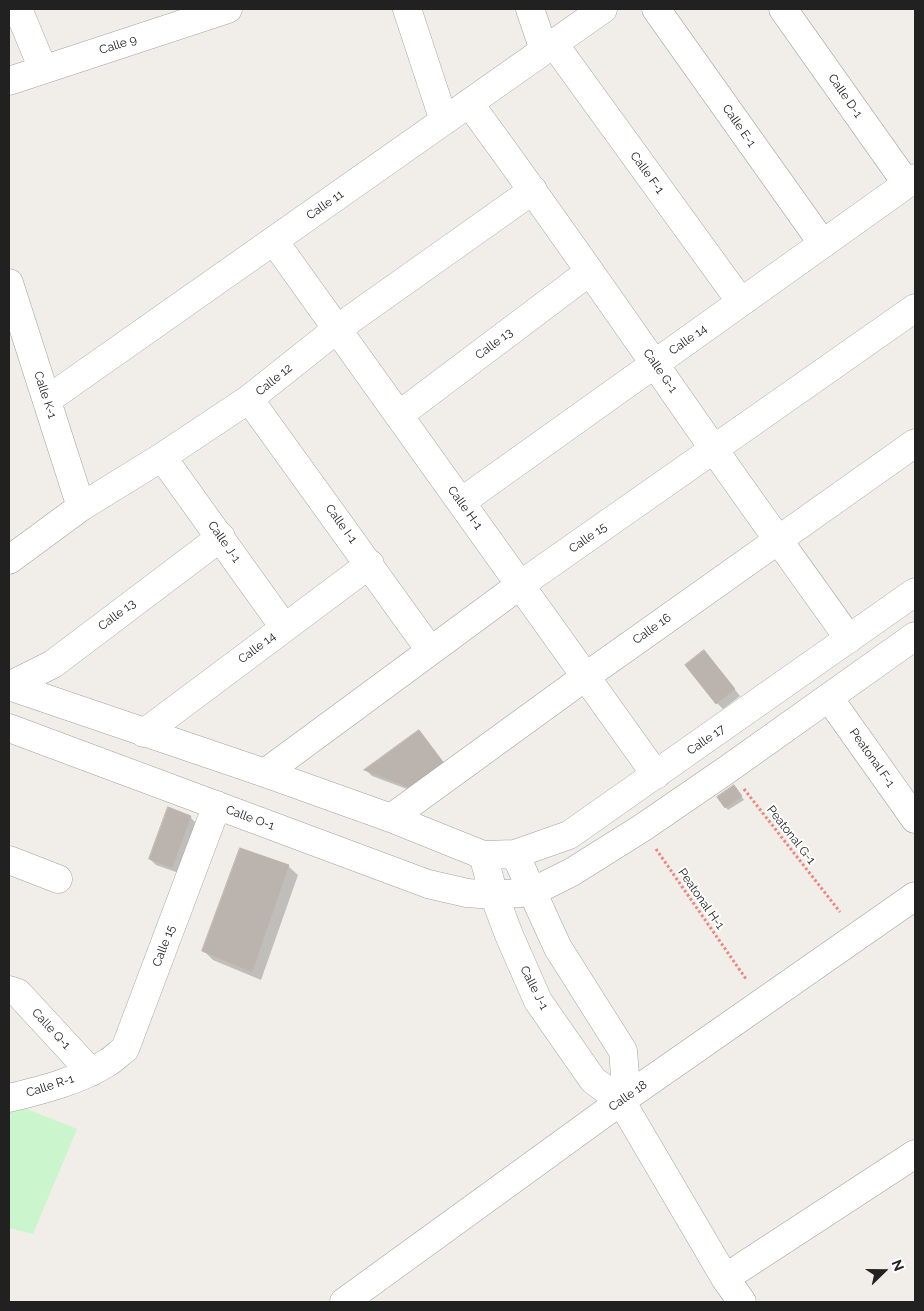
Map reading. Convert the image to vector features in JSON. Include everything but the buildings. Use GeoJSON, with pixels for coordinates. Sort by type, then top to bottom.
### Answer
{"type":"FeatureCollection","features":[{"type":"Feature","properties":{"kind":"street"},"geometry":{"type":"LineString","coordinates":[[18,9],[43,69]]}},
{"type":"Feature","properties":{"kind":"street","name":"Calle 9"},"geometry":{"type":"LineString","coordinates":[[9,80],[43,69],[161,19],[228,9]]}},
{"type":"Feature","properties":{"kind":"street"},"geometry":{"type":"LineString","coordinates":[[406,9],[444,121]]}},
{"type":"Feature","properties":{"kind":"street","name":"Calle F-1"},"geometry":{"type":"LineString","coordinates":[[530,9],[549,47],[741,302]]}},
{"type":"Feature","properties":{"kind":"street","name":"Calle 11"},"geometry":{"type":"LineString","coordinates":[[47,400],[604,9]]}},
{"type":"Feature","properties":{"kind":"street","name":"Calle E-1"},"geometry":{"type":"LineString","coordinates":[[656,9],[823,244]]}},
{"type":"Feature","properties":{"kind":"street","name":"Calle D-1"},"geometry":{"type":"LineString","coordinates":[[784,9],[911,181]]}},
{"type":"Feature","properties":{"kind":"street","name":"Calle G-1"},"geometry":{"type":"LineString","coordinates":[[469,103],[533,190],[714,450],[849,639]]}},
{"type":"Feature","properties":{"kind":"street","name":"Calle 14"},"geometry":{"type":"LineString","coordinates":[[461,502],[911,181]]}},
{"type":"Feature","properties":{"kind":"street","name":"Calle 12"},"geometry":{"type":"LineString","coordinates":[[9,560],[81,507],[249,399],[337,329],[533,190]]}},
{"type":"Feature","properties":{"kind":"street","name":"Calle H-1"},"geometry":{"type":"LineString","coordinates":[[274,241],[656,775]]}},
{"type":"Feature","properties":{"kind":"street","name":"Calle 13"},"geometry":{"type":"LineString","coordinates":[[399,415],[589,272]]}},
{"type":"Feature","properties":{"kind":"street","name":"Calle K-1"},"geometry":{"type":"LineString","coordinates":[[11,297],[47,400],[81,507]]}},
{"type":"Feature","properties":{"kind":"street","name":"Calle 15"},"geometry":{"type":"LineString","coordinates":[[265,773],[520,585],[915,308]]}},
{"type":"Feature","properties":{"kind":"street","name":"Calle I-1"},"geometry":{"type":"LineString","coordinates":[[249,399],[370,564],[430,650]]}},
{"type":"Feature","properties":{"kind":"street","name":"Calle 16"},"geometry":{"type":"LineString","coordinates":[[392,818],[915,442]]}},
{"type":"Feature","properties":{"kind":"street","name":"Calle J-1"},"geometry":{"type":"LineString","coordinates":[[162,456],[284,627]]}},
{"type":"Feature","properties":{"kind":"street","name":"Calle 13"},"geometry":{"type":"LineString","coordinates":[[9,686],[53,664],[220,537]]}},
{"type":"Feature","properties":{"kind":"street","name":"Calle 14"},"geometry":{"type":"LineString","coordinates":[[144,733],[370,564]]}},
{"type":"Feature","properties":{"kind":"street","name":"Calle 17"},"geometry":{"type":"LineString","coordinates":[[483,855],[515,854],[569,835],[915,592]]}},
{"type":"Feature","properties":{"kind":"street"},"geometry":{"type":"LineString","coordinates":[[494,896],[532,892],[572,872],[642,828],[728,769],[915,636]]}},
{"type":"Feature","properties":{"kind":"street"},"geometry":{"type":"LineString","coordinates":[[9,686],[392,818],[483,855]]}},
{"type":"Feature","properties":{"kind":"street","name":"Peatonal F-1"},"geometry":{"type":"LineString","coordinates":[[829,698],[915,819]]}},
{"type":"Feature","properties":{"kind":"street","name":"Calle O-1"},"geometry":{"type":"LineString","coordinates":[[9,728],[428,884],[468,893],[494,896]]}},
{"type":"Feature","properties":{"kind":"street","name":"Calle 15"},"geometry":{"type":"LineString","coordinates":[[91,1072],[109,1062],[125,1048],[217,805]]}},
{"type":"Feature","properties":{"kind":"street"},"geometry":{"type":"LineString","coordinates":[[515,854],[558,948],[623,1051],[625,1075],[621,1101]]}},
{"type":"Feature","properties":{"kind":"street","name":"Calle J-1"},"geometry":{"type":"LineString","coordinates":[[483,855],[494,896],[538,1000],[594,1080],[621,1101],[725,1278],[742,1302]]}},
{"type":"Feature","properties":{"kind":"street"},"geometry":{"type":"LineString","coordinates":[[9,860],[58,878]]}},
{"type":"Feature","properties":{"kind":"street","name":"Calle 18"},"geometry":{"type":"LineString","coordinates":[[344,1302],[621,1101],[915,896]]}},
{"type":"Feature","properties":{"kind":"street","name":"Calle Q-1"},"geometry":{"type":"LineString","coordinates":[[9,990],[18,993],[91,1072]]}},
{"type":"Feature","properties":{"kind":"street","name":"Calle R-1"},"geometry":{"type":"LineString","coordinates":[[9,1098],[42,1090],[91,1072]]}},
{"type":"Feature","properties":{"kind":"street"},"geometry":{"type":"LineString","coordinates":[[725,1278],[915,1154]]}},
{"type":"Feature","properties":{"kind":"path","name":"Peatonal G-1"},"geometry":{"type":"LineString","coordinates":[[728,769],[840,912]]}},
{"type":"Feature","properties":{"kind":"path","name":"Peatonal H-1"},"geometry":{"type":"LineString","coordinates":[[642,828],[746,979]]}},
{"type":"Feature","properties":{"kind":"green space"},"geometry":{"type":"Polygon","coordinates":[[[22,1107],[77,1129],[33,1234],[9,1228],[9,1110],[22,1107]]]}}]}
